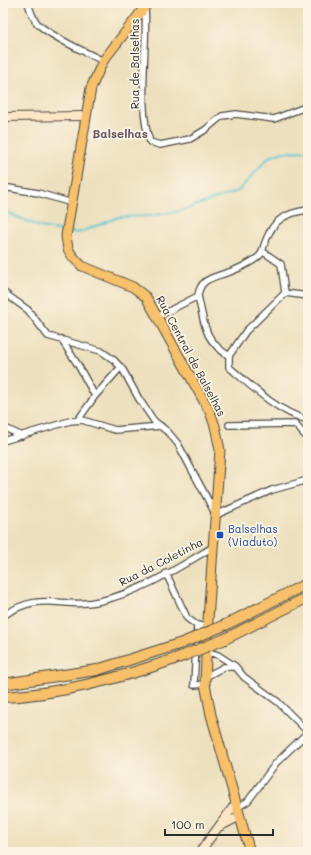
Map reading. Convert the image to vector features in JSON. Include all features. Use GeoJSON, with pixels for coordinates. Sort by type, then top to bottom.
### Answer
{"type":"FeatureCollection","features":[{"type":"Feature","properties":{"kind":"highway"},"geometry":{"type":"LineString","coordinates":[[3,684],[97,670],[182,644],[225,625],[308,583]]}},
{"type":"Feature","properties":{"kind":"highway"},"geometry":{"type":"LineString","coordinates":[[3,697],[48,692],[101,682],[183,656],[225,639],[308,597]]}},
{"type":"Feature","properties":{"kind":"main road","name":"Rua Central de Balselhas"},"geometry":{"type":"LineString","coordinates":[[147,5],[103,61],[91,88],[67,231],[68,249],[73,257],[82,266],[133,287],[146,297],[210,412],[215,426],[220,450],[207,628],[205,681],[211,715],[250,852]]}},
{"type":"Feature","properties":{"kind":"main road"},"geometry":{"type":"LineString","coordinates":[[3,117],[86,116]]}},
{"type":"Feature","properties":{"kind":"main road"},"geometry":{"type":"LineString","coordinates":[[217,829],[226,823],[238,809]]}},
{"type":"Feature","properties":{"kind":"main road"},"geometry":{"type":"LineString","coordinates":[[200,852],[217,829],[238,809]]}},
{"type":"Feature","properties":{"kind":"main road"},"geometry":{"type":"LineString","coordinates":[[226,823],[243,826]]}},
{"type":"Feature","properties":{"kind":"street"},"geometry":{"type":"LineString","coordinates":[[28,3],[37,23],[51,33],[103,61]]}},
{"type":"Feature","properties":{"kind":"street","name":"Rua de Balselhas"},"geometry":{"type":"LineString","coordinates":[[147,5],[144,110],[146,132],[150,142],[160,144],[190,139],[205,130],[222,116],[236,114],[274,119],[308,106]]}},
{"type":"Feature","properties":{"kind":"street"},"geometry":{"type":"LineString","coordinates":[[3,186],[38,193],[72,203]]}},
{"type":"Feature","properties":{"kind":"street"},"geometry":{"type":"LineString","coordinates":[[229,356],[216,347],[209,338],[198,296],[199,287],[205,282],[240,268],[260,255],[271,228],[276,221],[287,215],[308,210]]}},
{"type":"Feature","properties":{"kind":"street"},"geometry":{"type":"LineString","coordinates":[[262,251],[281,264],[285,293]]}},
{"type":"Feature","properties":{"kind":"street"},"geometry":{"type":"LineString","coordinates":[[3,292],[28,310],[48,336],[101,351],[120,367],[144,408],[154,421],[168,432],[178,444],[216,515],[272,490],[308,480]]}},
{"type":"Feature","properties":{"kind":"street"},"geometry":{"type":"LineString","coordinates":[[285,293],[308,296]]}},
{"type":"Feature","properties":{"kind":"street"},"geometry":{"type":"LineString","coordinates":[[285,293],[246,331],[229,356],[229,367],[268,400],[298,417],[308,420]]}},
{"type":"Feature","properties":{"kind":"street"},"geometry":{"type":"LineString","coordinates":[[157,317],[198,296]]}},
{"type":"Feature","properties":{"kind":"street"},"geometry":{"type":"LineString","coordinates":[[61,339],[78,365],[95,396]]}},
{"type":"Feature","properties":{"kind":"street"},"geometry":{"type":"LineString","coordinates":[[78,420],[95,396],[120,367]]}},
{"type":"Feature","properties":{"kind":"street"},"geometry":{"type":"LineString","coordinates":[[295,424],[298,417]]}},
{"type":"Feature","properties":{"kind":"street"},"geometry":{"type":"LineString","coordinates":[[3,441],[78,420],[116,430],[160,426]]}},
{"type":"Feature","properties":{"kind":"street"},"geometry":{"type":"LineString","coordinates":[[229,425],[295,424],[308,439]]}},
{"type":"Feature","properties":{"kind":"street"},"geometry":{"type":"LineString","coordinates":[[3,427],[22,436]]}},
{"type":"Feature","properties":{"kind":"street","name":"Rua da Coletinha"},"geometry":{"type":"LineString","coordinates":[[3,616],[13,609],[40,601],[99,601],[138,588],[213,547]]}},
{"type":"Feature","properties":{"kind":"street"},"geometry":{"type":"LineString","coordinates":[[166,573],[187,618],[197,625],[207,628]]}},
{"type":"Feature","properties":{"kind":"street"},"geometry":{"type":"LineString","coordinates":[[197,625],[194,685],[205,681],[224,667],[235,666]]}},
{"type":"Feature","properties":{"kind":"street"},"geometry":{"type":"LineString","coordinates":[[206,655],[212,653],[218,655],[235,666],[244,677],[278,702],[308,732],[276,763],[248,801],[238,809]]}},
{"type":"Feature","properties":{"kind":"waterway"},"geometry":{"type":"LineString","coordinates":[[69,232],[78,233],[119,217],[150,216],[180,211],[238,191],[269,157],[283,152],[308,151]]}},
{"type":"Feature","properties":{"kind":"waterway"},"geometry":{"type":"LineString","coordinates":[[3,211],[41,227],[64,231]]}},
{"type":"Feature","properties":{"kind":"place","name":"Balselhas (Viaduto)"},"geometry":{"type":"Point","coordinates":[220,535]}},
{"type":"Feature","properties":{"kind":"district","name":"Balselhas"},"geometry":{"type":"Point","coordinates":[120,134]}}]}
